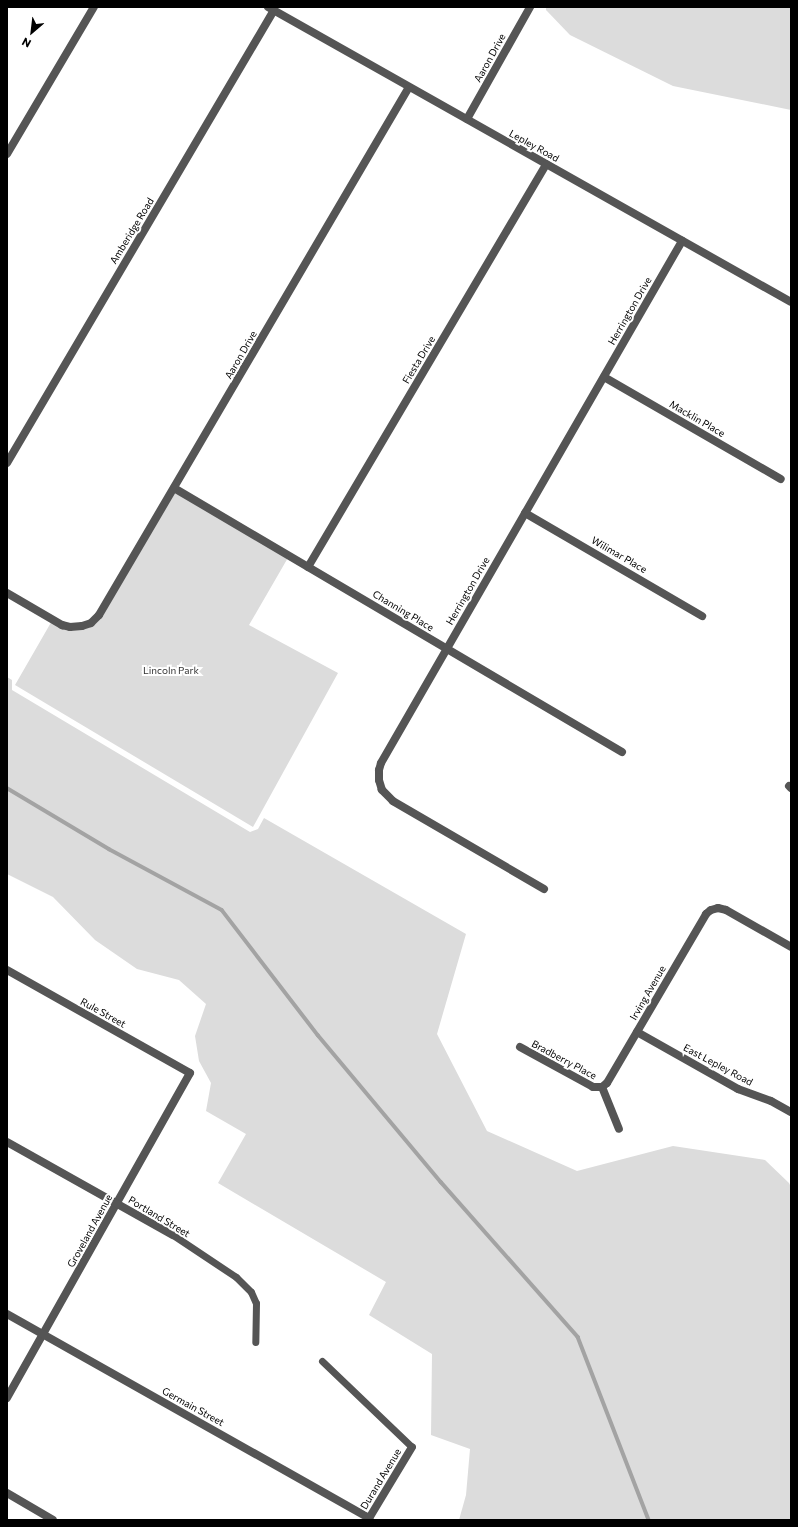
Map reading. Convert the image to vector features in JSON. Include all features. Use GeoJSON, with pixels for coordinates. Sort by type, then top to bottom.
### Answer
{"type":"FeatureCollection","features":[{"type":"Feature","properties":{"kind":"street"},"geometry":{"type":"LineString","coordinates":[[7,154],[94,7]]}},
{"type":"Feature","properties":{"kind":"street","name":"Aaron Drive"},"geometry":{"type":"LineString","coordinates":[[467,119],[530,7]]}},
{"type":"Feature","properties":{"kind":"street","name":"Lepley Road"},"geometry":{"type":"LineString","coordinates":[[271,9],[791,302]]}},
{"type":"Feature","properties":{"kind":"street","name":"Amberidge Road"},"geometry":{"type":"LineString","coordinates":[[7,463],[271,9]]}},
{"type":"Feature","properties":{"kind":"street","name":"Aaron Drive"},"geometry":{"type":"LineString","coordinates":[[7,594],[62,625],[70,627],[82,626],[91,623],[99,616],[409,87]]}},
{"type":"Feature","properties":{"kind":"street","name":"Fiesta Drive"},"geometry":{"type":"LineString","coordinates":[[308,567],[546,164]]}},
{"type":"Feature","properties":{"kind":"street","name":"Herrington Drive"},"geometry":{"type":"LineString","coordinates":[[544,889],[393,801],[382,790],[379,780],[381,763],[682,241]]}},
{"type":"Feature","properties":{"kind":"street","name":"Macklin Place"},"geometry":{"type":"LineString","coordinates":[[604,377],[781,479]]}},
{"type":"Feature","properties":{"kind":"street","name":"Channing Place"},"geometry":{"type":"LineString","coordinates":[[174,488],[622,752]]}},
{"type":"Feature","properties":{"kind":"street","name":"Wilimar Place"},"geometry":{"type":"LineString","coordinates":[[525,513],[702,616]]}},
{"type":"Feature","properties":{"kind":"street","name":"Irving Avenue"},"geometry":{"type":"LineString","coordinates":[[602,1087],[607,1083],[706,914],[711,910],[718,908],[726,910],[791,947]]}},
{"type":"Feature","properties":{"kind":"street","name":"Rule Street"},"geometry":{"type":"LineString","coordinates":[[7,970],[190,1073]]}},
{"type":"Feature","properties":{"kind":"street","name":"East Lepley Road"},"geometry":{"type":"LineString","coordinates":[[637,1032],[738,1089],[771,1101],[791,1112]]}},
{"type":"Feature","properties":{"kind":"street","name":"Bradberry Place"},"geometry":{"type":"LineString","coordinates":[[520,1047],[592,1087],[602,1087],[619,1129]]}},
{"type":"Feature","properties":{"kind":"street","name":"Groveland Avenue"},"geometry":{"type":"LineString","coordinates":[[7,1398],[190,1073]]}},
{"type":"Feature","properties":{"kind":"street","name":"Portland Street"},"geometry":{"type":"LineString","coordinates":[[7,1142],[173,1236]]}},
{"type":"Feature","properties":{"kind":"street","name":"Germain Street"},"geometry":{"type":"LineString","coordinates":[[7,1314],[369,1519]]}},
{"type":"Feature","properties":{"kind":"street","name":"Durand Avenue"},"geometry":{"type":"LineString","coordinates":[[369,1519],[412,1447]]}},
{"type":"Feature","properties":{"kind":"street"},"geometry":{"type":"LineString","coordinates":[[7,1493],[53,1520]]}},
{"type":"Feature","properties":{"kind":"lane","name":"Portland Street"},"geometry":{"type":"LineString","coordinates":[[173,1236],[236,1277],[251,1292],[256,1303],[255,1342]]}},
{"type":"Feature","properties":{"kind":"lane"},"geometry":{"type":"LineString","coordinates":[[322,1361],[412,1447]]}},
{"type":"Feature","properties":{"kind":"green space"},"geometry":{"type":"Polygon","coordinates":[[[546,7],[791,7],[791,110],[673,86],[570,35],[546,10],[546,7]]]}},
{"type":"Feature","properties":{"kind":"green space","name":"Lincoln Park"},"geometry":{"type":"Polygon","coordinates":[[[174,488],[289,556],[249,625],[338,673],[253,827],[15,685],[53,619],[62,625],[91,623],[174,488]]]}},
{"type":"Feature","properties":{"kind":"green space"},"geometry":{"type":"Polygon","coordinates":[[[7,677],[12,680],[12,690],[250,832],[258,829],[264,818],[466,934],[437,1034],[487,1131],[577,1171],[673,1146],[765,1160],[789,1183],[791,1187],[791,1520],[459,1520],[466,1495],[470,1449],[431,1435],[432,1354],[369,1315],[386,1282],[218,1183],[246,1134],[206,1111],[211,1083],[199,1061],[195,1036],[206,1004],[179,980],[137,969],[95,940],[53,897],[7,874],[7,677]]]}},
{"type":"Feature","properties":{"kind":"waterway"},"geometry":{"type":"LineString","coordinates":[[7,788],[109,849],[222,910],[318,1035],[441,1182],[578,1337],[649,1520]]}}]}
